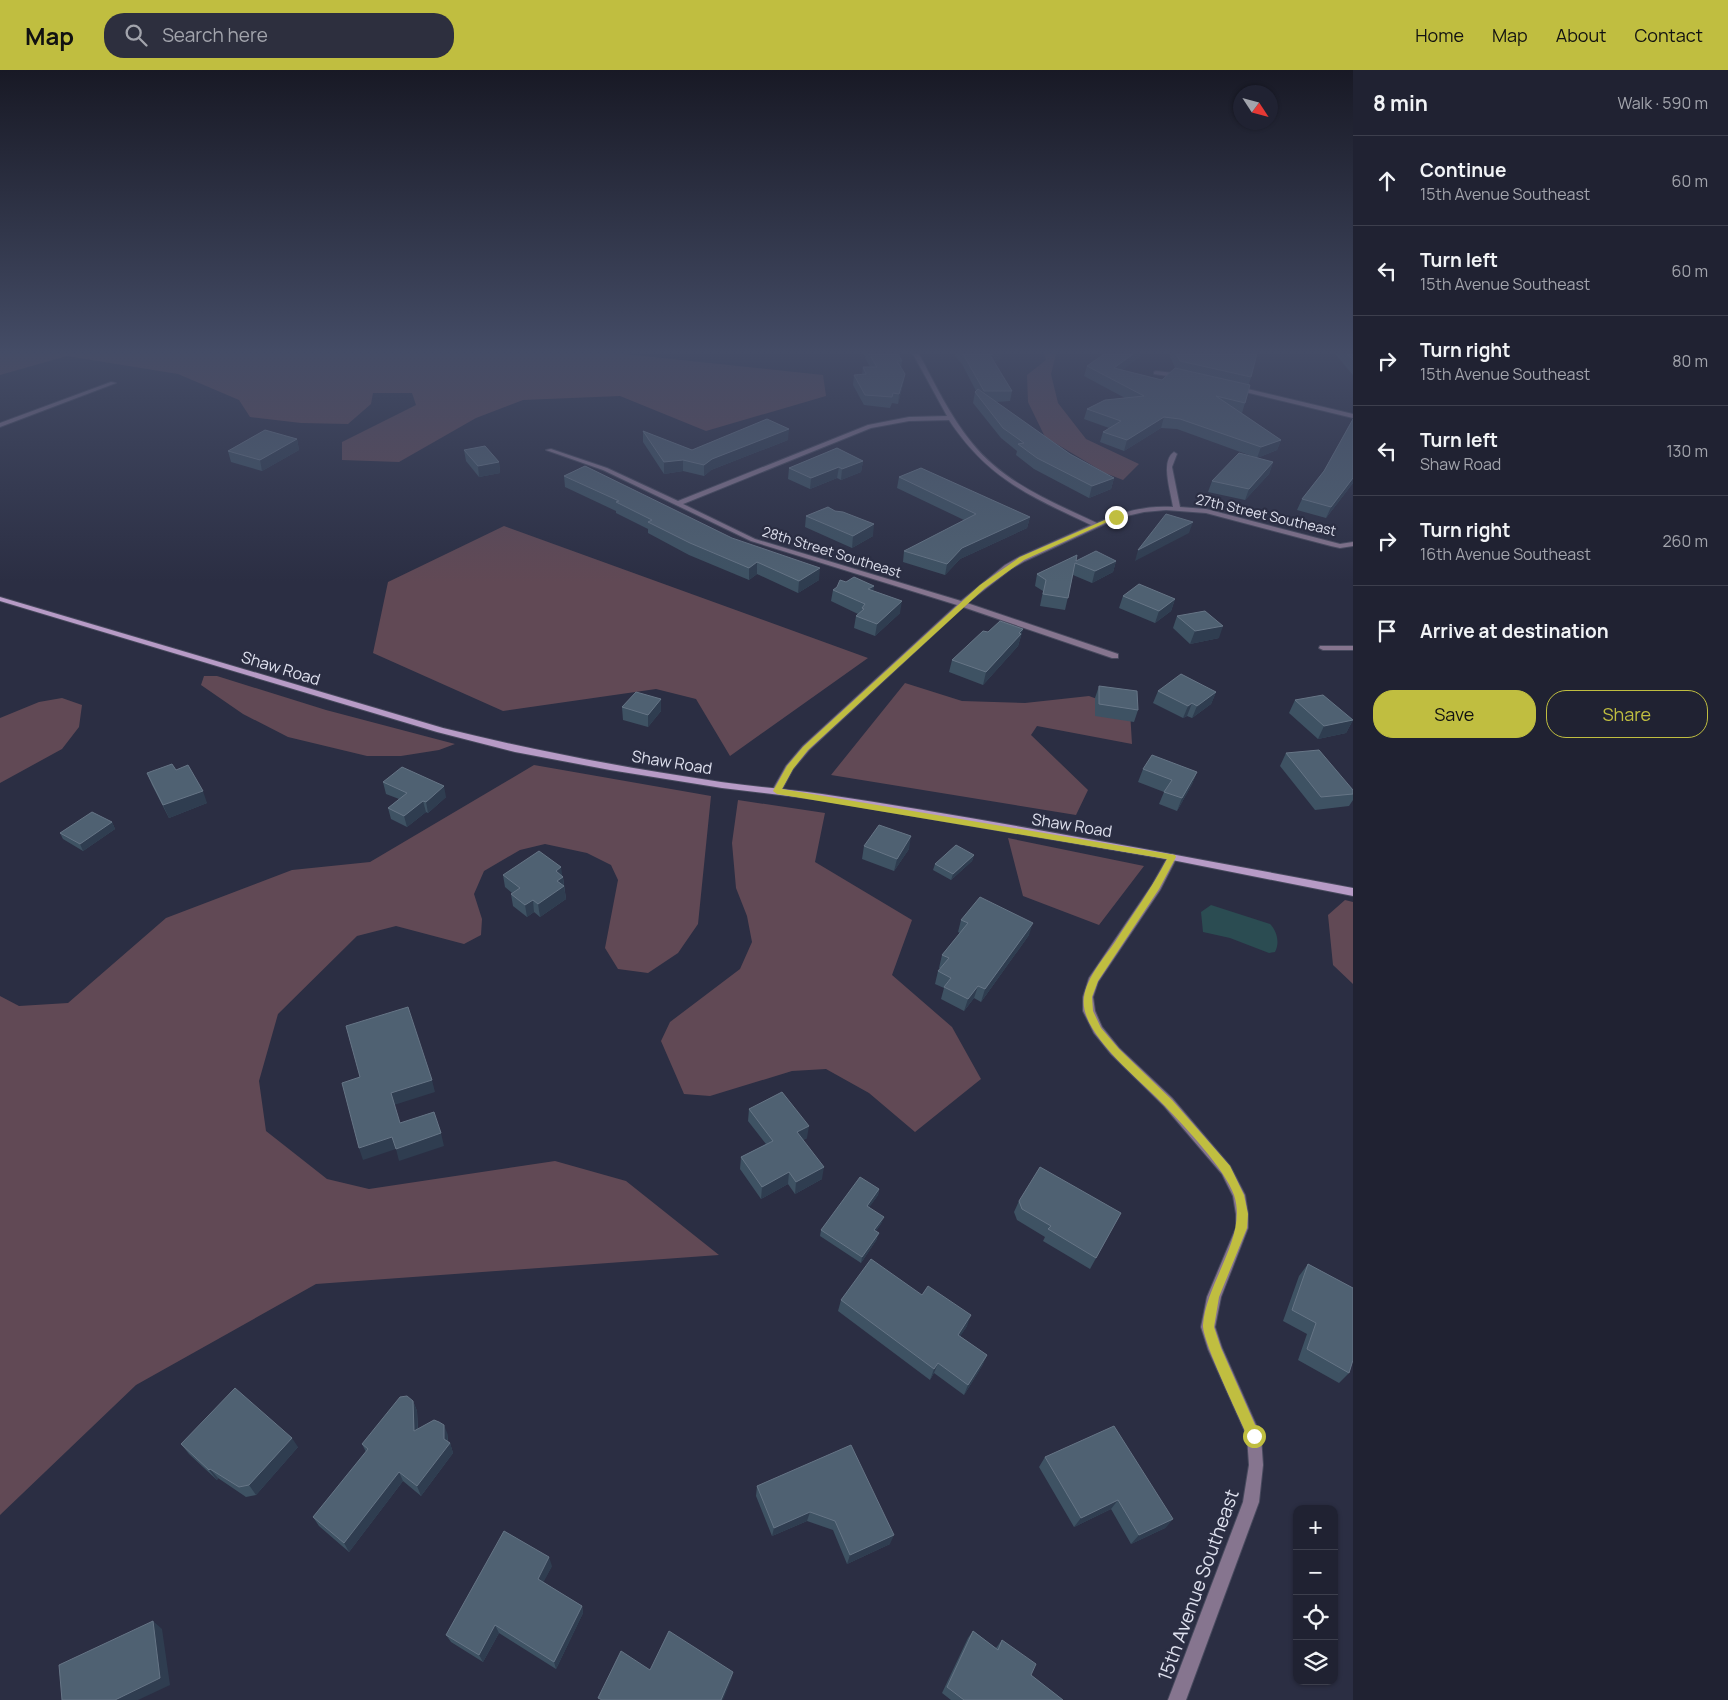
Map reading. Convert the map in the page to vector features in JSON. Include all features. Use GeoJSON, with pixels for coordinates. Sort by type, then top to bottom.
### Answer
{"type":"FeatureCollection","features":[{"type":"Feature","properties":{"kind":"main road","name":"Shaw Road"},"geometry":{"type":"LineString","coordinates":[[0,599],[440,730],[515,749],[602,766],[777,791],[1172,857],[1353,892]]}},
{"type":"Feature","properties":{"kind":"street"},"geometry":{"type":"LineString","coordinates":[[676,504],[860,430]]}},
{"type":"Feature","properties":{"kind":"street"},"geometry":{"type":"LineString","coordinates":[[960,430],[981,457],[1019,487],[1096,525]]}},
{"type":"Feature","properties":{"kind":"street","name":"28th Street Southeast"},"geometry":{"type":"LineString","coordinates":[[549,450],[605,468],[753,540],[962,604],[1115,656]]}},
{"type":"Feature","properties":{"kind":"street"},"geometry":{"type":"LineString","coordinates":[[1174,454],[1169,467],[1177,508]]}},
{"type":"Feature","properties":{"kind":"street","name":"27th Street Southeast"},"geometry":{"type":"LineString","coordinates":[[777,791],[790,768],[806,748],[962,604],[1008,567],[1096,525],[1131,512],[1177,508],[1219,514],[1331,544],[1351,545]]}},
{"type":"Feature","properties":{"kind":"street"},"geometry":{"type":"LineString","coordinates":[[1323,648],[1353,648]]}},
{"type":"Feature","properties":{"kind":"street","name":"15th Avenue Southeast"},"geometry":{"type":"LineString","coordinates":[[1172,857],[1156,887],[1094,981],[1088,997],[1088,1011],[1098,1030],[1115,1051],[1168,1102],[1226,1170],[1239,1195],[1242,1214],[1242,1228],[1214,1297],[1208,1327],[1254,1436],[1256,1465],[1251,1502],[1177,1700]]}},
{"type":"Feature","properties":{"kind":"shaded area"},"geometry":{"type":"Polygon","coordinates":[[[366,430],[455,430],[399,462],[342,460],[342,442],[366,430]]]}},
{"type":"Feature","properties":{"kind":"shaded area"},"geometry":{"type":"Polygon","coordinates":[[[1042,430],[1079,430],[1086,439],[1139,464],[1123,480],[1105,473],[1045,437],[1042,430]]]}},
{"type":"Feature","properties":{"kind":"shaded area"},"geometry":{"type":"Polygon","coordinates":[[[504,526],[868,658],[730,756],[696,699],[656,689],[503,711],[373,653],[388,582],[504,526]]]}},
{"type":"Feature","properties":{"kind":"shaded area"},"geometry":{"type":"Polygon","coordinates":[[[204,676],[217,676],[326,710],[455,744],[439,750],[401,756],[367,756],[288,737],[243,714],[201,685],[204,676]]]}},
{"type":"Feature","properties":{"kind":"shaded area"},"geometry":{"type":"Polygon","coordinates":[[[905,683],[962,701],[1025,703],[1089,696],[1130,711],[1132,744],[1037,726],[1031,735],[1088,790],[1076,815],[831,775],[905,683]]]}},
{"type":"Feature","properties":{"kind":"shaded area"},"geometry":{"type":"Polygon","coordinates":[[[62,698],[82,705],[79,727],[62,749],[0,783],[0,718],[39,702],[62,698]]]}},
{"type":"Feature","properties":{"kind":"shaded area"},"geometry":{"type":"Polygon","coordinates":[[[534,765],[711,796],[698,924],[678,953],[648,973],[618,969],[605,948],[618,880],[611,865],[587,853],[545,844],[520,850],[484,871],[474,894],[482,919],[481,935],[464,944],[396,926],[357,936],[278,1014],[259,1081],[266,1131],[327,1179],[369,1189],[555,1161],[626,1181],[719,1255],[316,1284],[136,1385],[0,1515],[0,996],[19,1006],[68,1003],[166,918],[292,870],[370,862],[534,765]]]}},
{"type":"Feature","properties":{"kind":"shaded area"},"geometry":{"type":"Polygon","coordinates":[[[738,800],[825,813],[815,862],[912,920],[892,975],[952,1027],[981,1079],[915,1132],[869,1093],[826,1069],[792,1071],[710,1096],[684,1094],[661,1041],[670,1022],[740,969],[752,942],[747,916],[736,888],[732,843],[738,800]]]}},
{"type":"Feature","properties":{"kind":"shaded area"},"geometry":{"type":"Polygon","coordinates":[[[1008,838],[1144,866],[1099,925],[1023,896],[1008,838]]]}},
{"type":"Feature","properties":{"kind":"shaded area"},"geometry":{"type":"Polygon","coordinates":[[[1345,900],[1353,902],[1353,984],[1333,965],[1328,915],[1345,900]]]}},
{"type":"Feature","properties":{"kind":"shaded area"},"geometry":{"type":"Polygon","coordinates":[[[1211,905],[1270,924],[1277,937],[1275,952],[1269,953],[1230,938],[1203,932],[1201,912],[1211,905]]]}},
{"type":"Feature","properties":{"kind":"building"},"geometry":{"type":"Polygon","coordinates":[[[265,430],[297,439],[260,460],[228,451],[265,430]]]}},
{"type":"Feature","properties":{"kind":"building"},"geometry":{"type":"Polygon","coordinates":[[[740,430],[786,430],[712,459],[704,465],[683,460],[664,462],[643,431],[692,450],[740,430]]]}},
{"type":"Feature","properties":{"kind":"building"},"geometry":{"type":"Polygon","coordinates":[[[1006,430],[1036,430],[1070,454],[1114,478],[1092,486],[1037,458],[1018,444],[1024,443],[1006,430]]]}},
{"type":"Feature","properties":{"kind":"building"},"geometry":{"type":"Polygon","coordinates":[[[1106,430],[1143,430],[1127,440],[1103,432],[1106,430]]]}},
{"type":"Feature","properties":{"kind":"building"},"geometry":{"type":"Polygon","coordinates":[[[1212,430],[1266,430],[1281,440],[1261,447],[1212,430]]]}},
{"type":"Feature","properties":{"kind":"building"},"geometry":{"type":"Polygon","coordinates":[[[1347,430],[1353,430],[1353,478],[1331,507],[1302,499],[1324,471],[1347,430]]]}},
{"type":"Feature","properties":{"kind":"building"},"geometry":{"type":"Polygon","coordinates":[[[485,446],[499,462],[478,466],[464,450],[485,446]]]}},
{"type":"Feature","properties":{"kind":"building"},"geometry":{"type":"Polygon","coordinates":[[[837,448],[863,461],[842,469],[839,467],[811,478],[789,468],[837,448]]]}},
{"type":"Feature","properties":{"kind":"building"},"geometry":{"type":"Polygon","coordinates":[[[1239,453],[1273,462],[1249,489],[1212,481],[1239,453]]]}},
{"type":"Feature","properties":{"kind":"building"},"geometry":{"type":"Polygon","coordinates":[[[585,466],[732,538],[820,568],[799,581],[757,562],[749,568],[690,543],[648,522],[652,520],[616,502],[619,501],[564,476],[585,466]]]}},
{"type":"Feature","properties":{"kind":"building"},"geometry":{"type":"Polygon","coordinates":[[[921,468],[1030,517],[962,548],[947,564],[904,551],[976,514],[899,477],[921,468]]]}},
{"type":"Feature","properties":{"kind":"building"},"geometry":{"type":"Polygon","coordinates":[[[828,507],[874,524],[853,536],[806,516],[828,507]]]}},
{"type":"Feature","properties":{"kind":"building"},"geometry":{"type":"Polygon","coordinates":[[[1166,514],[1193,522],[1138,550],[1166,514]]]}},
{"type":"Feature","properties":{"kind":"building"},"geometry":{"type":"Polygon","coordinates":[[[1096,551],[1116,561],[1095,571],[1075,563],[1068,598],[1043,594],[1046,580],[1037,574],[1077,555],[1076,561],[1096,551]]]}},
{"type":"Feature","properties":{"kind":"building"},"geometry":{"type":"Polygon","coordinates":[[[854,577],[874,586],[868,589],[902,601],[877,624],[856,616],[864,609],[862,608],[865,604],[833,590],[837,587],[840,580],[846,582],[854,577]]]}},
{"type":"Feature","properties":{"kind":"building"},"geometry":{"type":"Polygon","coordinates":[[[1139,584],[1175,599],[1159,611],[1123,596],[1139,584]]]}},
{"type":"Feature","properties":{"kind":"building"},"geometry":{"type":"Polygon","coordinates":[[[1205,611],[1223,626],[1195,631],[1177,616],[1205,611]]]}},
{"type":"Feature","properties":{"kind":"building"},"geometry":{"type":"Polygon","coordinates":[[[1000,621],[1023,629],[1019,633],[1021,634],[986,672],[952,660],[983,631],[988,632],[1000,621]]]}},
{"type":"Feature","properties":{"kind":"building"},"geometry":{"type":"Polygon","coordinates":[[[1181,674],[1216,692],[1197,706],[1192,703],[1188,706],[1158,691],[1181,674]]]}},
{"type":"Feature","properties":{"kind":"building"},"geometry":{"type":"Polygon","coordinates":[[[1099,686],[1137,691],[1138,710],[1099,704],[1099,686]]]}},
{"type":"Feature","properties":{"kind":"building"},"geometry":{"type":"Polygon","coordinates":[[[636,692],[661,699],[648,715],[622,707],[636,692]]]}},
{"type":"Feature","properties":{"kind":"building"},"geometry":{"type":"Polygon","coordinates":[[[1323,695],[1353,720],[1324,726],[1295,700],[1323,695]]]}},
{"type":"Feature","properties":{"kind":"building"},"geometry":{"type":"Polygon","coordinates":[[[1319,750],[1353,790],[1353,794],[1321,797],[1286,753],[1319,750]]]}},
{"type":"Feature","properties":{"kind":"building"},"geometry":{"type":"Polygon","coordinates":[[[1152,755],[1197,772],[1182,798],[1164,792],[1172,780],[1143,769],[1152,755]]]}},
{"type":"Feature","properties":{"kind":"building"},"geometry":{"type":"Polygon","coordinates":[[[172,764],[176,770],[188,765],[203,791],[163,805],[147,773],[172,764]]]}},
{"type":"Feature","properties":{"kind":"building"},"geometry":{"type":"Polygon","coordinates":[[[402,767],[444,786],[426,802],[423,801],[404,816],[388,808],[407,793],[383,782],[402,767]]]}},
{"type":"Feature","properties":{"kind":"building"},"geometry":{"type":"Polygon","coordinates":[[[92,812],[112,822],[80,844],[60,833],[92,812]]]}},
{"type":"Feature","properties":{"kind":"building"},"geometry":{"type":"Polygon","coordinates":[[[879,825],[911,836],[897,859],[864,846],[879,825]]]}},
{"type":"Feature","properties":{"kind":"building"},"geometry":{"type":"Polygon","coordinates":[[[956,845],[974,855],[953,874],[935,864],[956,845]]]}},
{"type":"Feature","properties":{"kind":"building"},"geometry":{"type":"Polygon","coordinates":[[[539,851],[561,867],[556,871],[563,877],[557,881],[564,886],[538,904],[533,900],[525,905],[511,894],[520,888],[503,875],[539,851]]]}},
{"type":"Feature","properties":{"kind":"building"},"geometry":{"type":"Polygon","coordinates":[[[980,897],[1033,923],[985,989],[978,986],[968,999],[944,987],[951,978],[938,971],[949,958],[942,955],[968,923],[961,920],[980,897]]]}},
{"type":"Feature","properties":{"kind":"building"},"geometry":{"type":"Polygon","coordinates":[[[408,1007],[432,1080],[391,1093],[400,1123],[434,1112],[441,1133],[396,1149],[392,1137],[359,1148],[342,1083],[360,1077],[346,1026],[408,1007]]]}},
{"type":"Feature","properties":{"kind":"building"},"geometry":{"type":"Polygon","coordinates":[[[782,1092],[809,1126],[797,1132],[824,1167],[796,1182],[789,1172],[762,1187],[741,1157],[773,1141],[749,1109],[782,1092]]]}},
{"type":"Feature","properties":{"kind":"building"},"geometry":{"type":"Polygon","coordinates":[[[1040,1167],[1121,1213],[1096,1258],[1048,1229],[1051,1226],[1022,1209],[1019,1201],[1040,1167]]]}},
{"type":"Feature","properties":{"kind":"building"},"geometry":{"type":"Polygon","coordinates":[[[860,1177],[879,1189],[867,1206],[884,1217],[874,1230],[879,1233],[862,1257],[821,1230],[860,1177]]]}},
{"type":"Feature","properties":{"kind":"building"},"geometry":{"type":"Polygon","coordinates":[[[871,1259],[922,1295],[928,1286],[971,1315],[958,1335],[987,1355],[968,1385],[938,1363],[934,1369],[841,1300],[871,1259]]]}},
{"type":"Feature","properties":{"kind":"building"},"geometry":{"type":"Polygon","coordinates":[[[1308,1264],[1353,1288],[1353,1360],[1349,1373],[1307,1349],[1316,1323],[1292,1310],[1308,1264]]]}},
{"type":"Feature","properties":{"kind":"building"},"geometry":{"type":"Polygon","coordinates":[[[235,1388],[292,1438],[249,1485],[239,1487],[209,1470],[181,1444],[235,1388]]]}},
{"type":"Feature","properties":{"kind":"building"},"geometry":{"type":"Polygon","coordinates":[[[407,1396],[413,1401],[414,1431],[434,1420],[444,1425],[444,1439],[450,1443],[417,1486],[399,1472],[344,1543],[313,1517],[368,1449],[362,1444],[400,1397],[407,1396]]]}},
{"type":"Feature","properties":{"kind":"building"},"geometry":{"type":"Polygon","coordinates":[[[1114,1426],[1173,1519],[1139,1535],[1118,1500],[1081,1518],[1045,1457],[1114,1426]]]}},
{"type":"Feature","properties":{"kind":"building"},"geometry":{"type":"Polygon","coordinates":[[[851,1445],[894,1535],[850,1555],[835,1521],[810,1512],[774,1528],[757,1486],[851,1445]]]}},
{"type":"Feature","properties":{"kind":"building"},"geometry":{"type":"Polygon","coordinates":[[[504,1531],[549,1557],[538,1579],[582,1606],[554,1662],[495,1625],[479,1655],[446,1635],[504,1531]]]}},
{"type":"Feature","properties":{"kind":"building"},"geometry":{"type":"Polygon","coordinates":[[[153,1621],[160,1678],[115,1700],[62,1700],[59,1665],[153,1621]]]}},
{"type":"Feature","properties":{"kind":"building"},"geometry":{"type":"Polygon","coordinates":[[[669,1631],[733,1672],[721,1700],[602,1700],[598,1698],[621,1651],[650,1670],[669,1631]]]}},
{"type":"Feature","properties":{"kind":"building"},"geometry":{"type":"Polygon","coordinates":[[[973,1631],[998,1650],[1002,1640],[1036,1664],[1031,1675],[1063,1700],[964,1700],[947,1687],[973,1631]]]}},
{"type":"Feature","properties":{"kind":"route"},"geometry":{"type":"LineString","coordinates":[[1116,517],[1022,559],[982,587],[806,748],[790,768],[777,791],[1172,857],[1156,887],[1094,981],[1088,997],[1088,1011],[1098,1030],[1115,1051],[1168,1102],[1226,1170],[1239,1195],[1242,1228],[1214,1297],[1208,1327],[1254,1436]]}}]}
